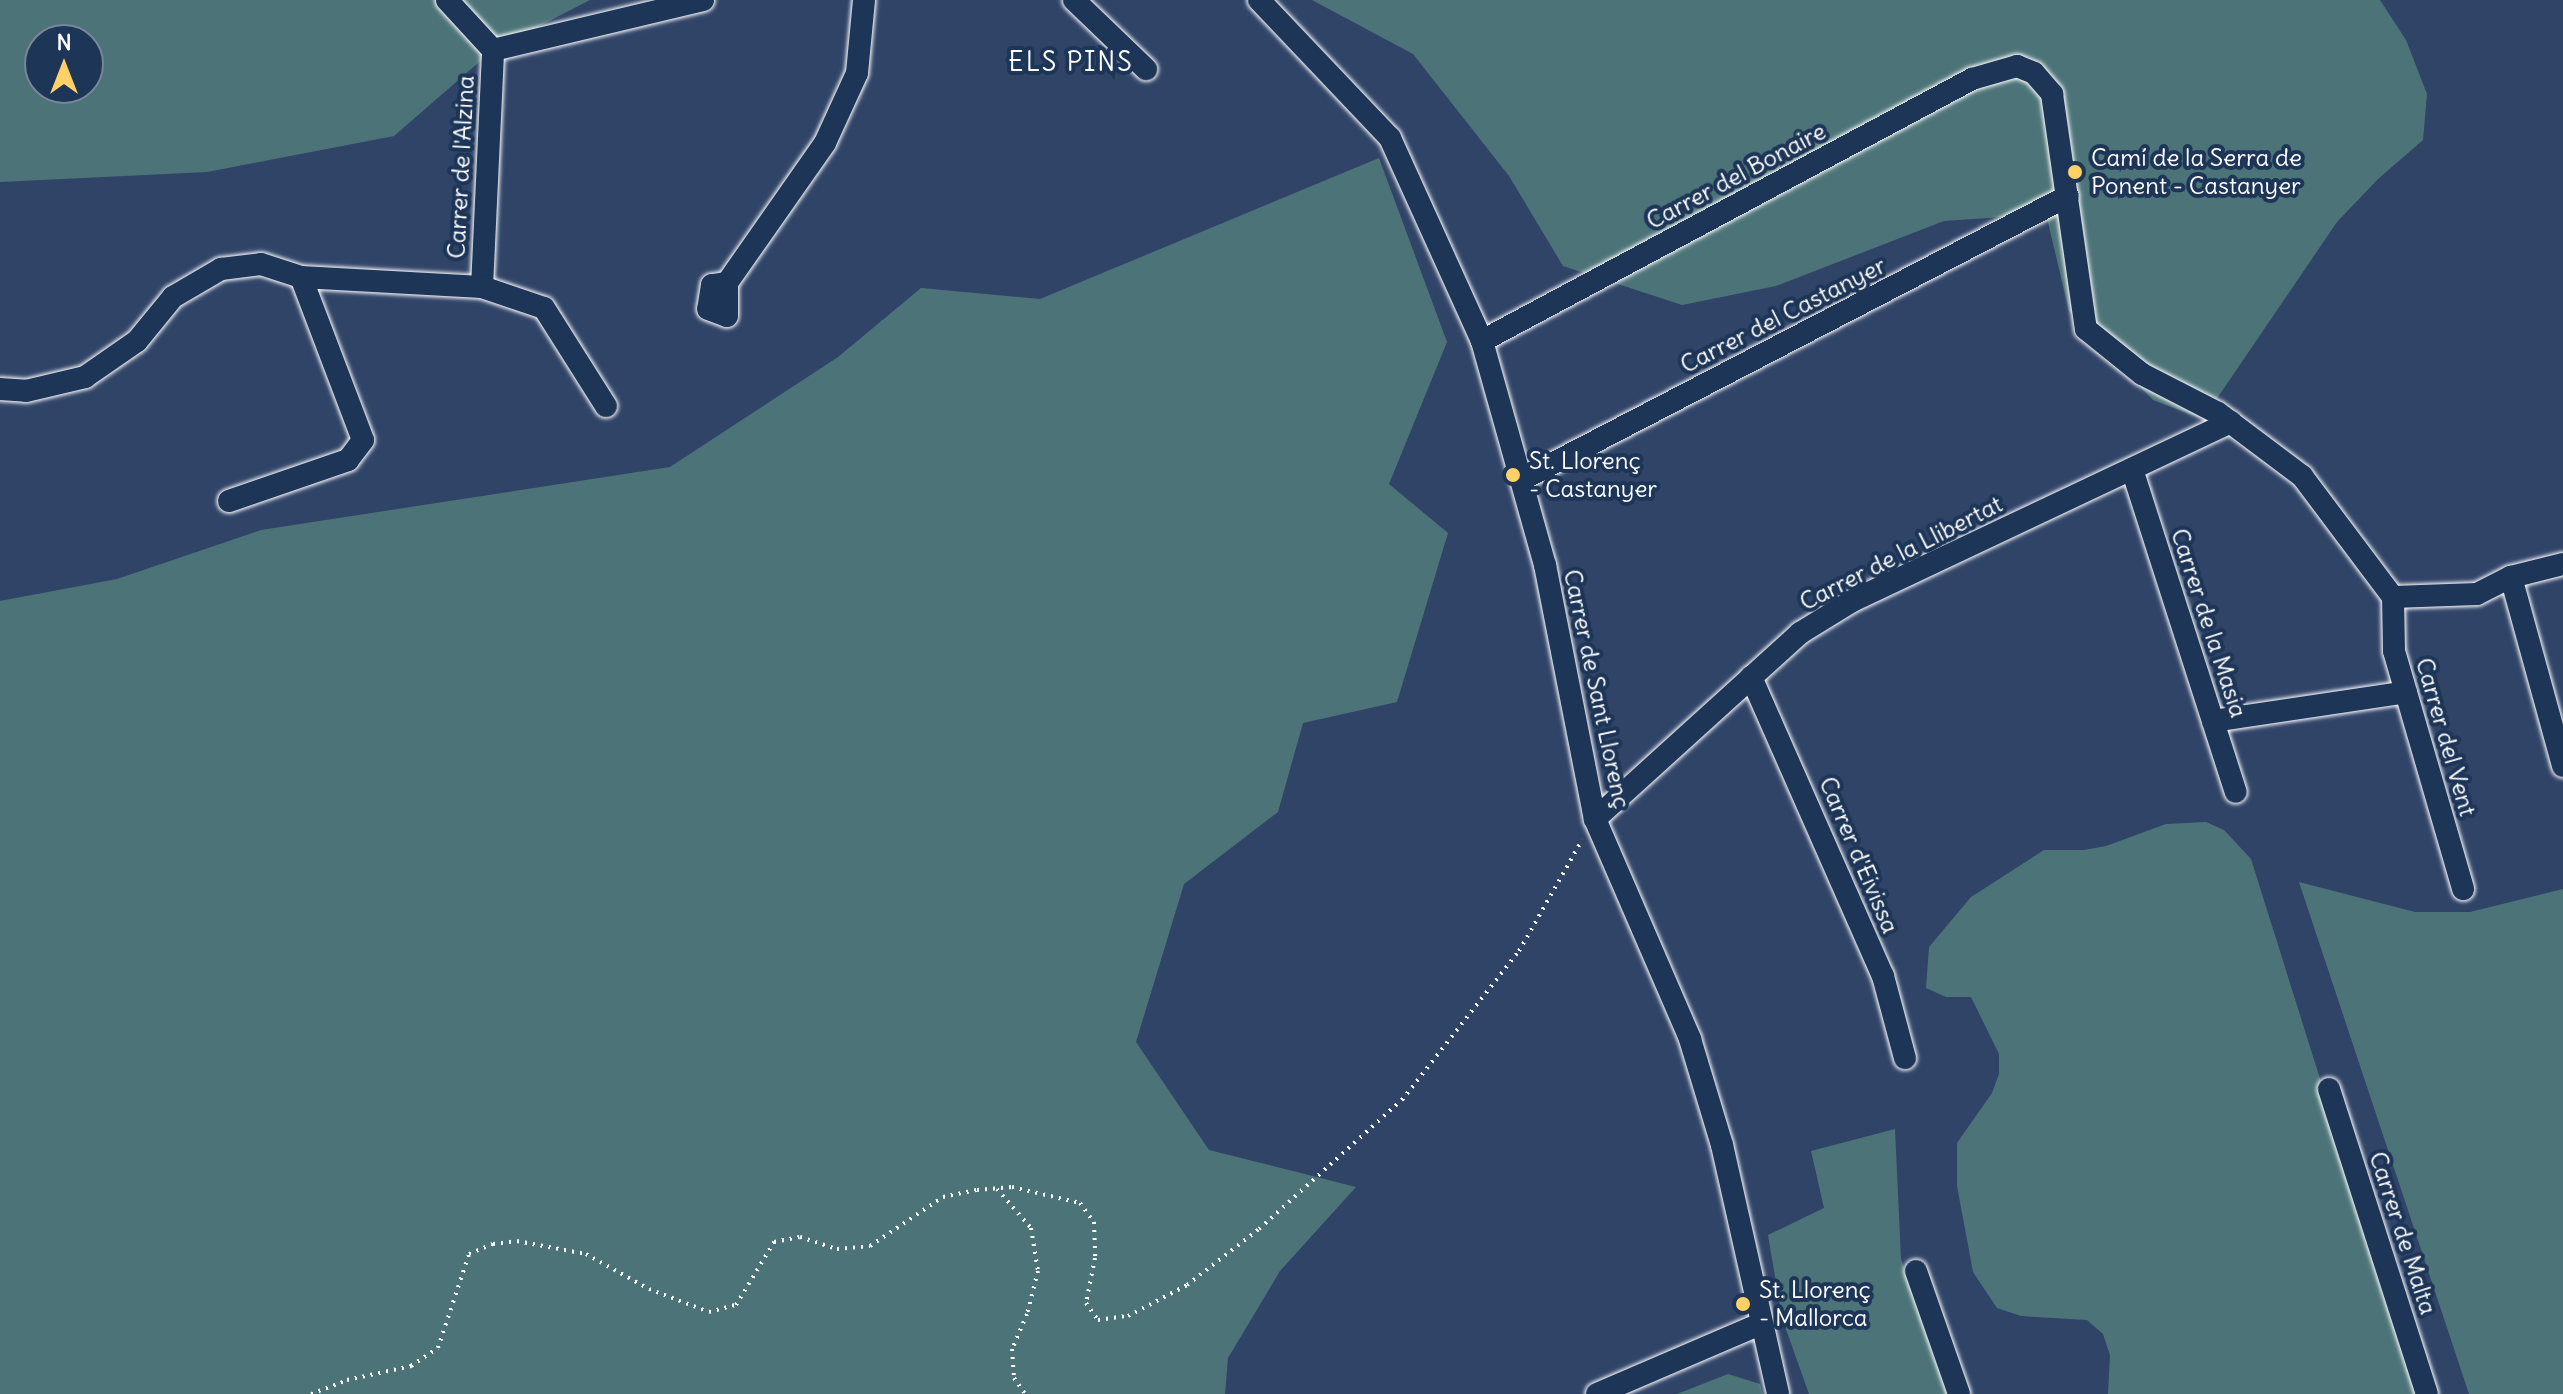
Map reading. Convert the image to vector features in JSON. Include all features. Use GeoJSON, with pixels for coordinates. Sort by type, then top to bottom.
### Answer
{"type":"FeatureCollection","features":[{"type":"Feature","properties":{"kind":"street"},"geometry":{"type":"LineString","coordinates":[[447,0],[493,50],[703,0]]}},
{"type":"Feature","properties":{"kind":"street"},"geometry":{"type":"LineString","coordinates":[[727,283],[825,143],[857,73],[864,0]]}},
{"type":"Feature","properties":{"kind":"street"},"geometry":{"type":"LineString","coordinates":[[1074,0],[1146,69]]}},
{"type":"Feature","properties":{"kind":"street","name":"Carrer de Sant Llorenç"},"geometry":{"type":"LineString","coordinates":[[1259,0],[1390,138],[1482,341],[1545,565],[1595,819],[1690,1039],[1722,1145],[1778,1394]]}},
{"type":"Feature","properties":{"kind":"street","name":"Carrer de l'Alzina"},"geometry":{"type":"LineString","coordinates":[[482,287],[493,50]]}},
{"type":"Feature","properties":{"kind":"street","name":"Carrer del Bonaire"},"geometry":{"type":"LineString","coordinates":[[1482,341],[1972,79],[2017,66],[2034,73],[2052,94],[2068,196]]}},
{"type":"Feature","properties":{"kind":"street"},"geometry":{"type":"LineString","coordinates":[[2068,196],[2086,329],[2142,374],[2231,422],[2302,476],[2393,597],[2477,594],[2511,577],[2563,564]]}},
{"type":"Feature","properties":{"kind":"street","name":"Carrer del Castanyer"},"geometry":{"type":"LineString","coordinates":[[1521,480],[2068,196]]}},
{"type":"Feature","properties":{"kind":"street"},"geometry":{"type":"LineString","coordinates":[[0,389],[26,391],[85,377],[137,341],[173,297],[221,269],[261,264],[301,277],[482,287],[544,308],[606,406]]}},
{"type":"Feature","properties":{"kind":"street"},"geometry":{"type":"LineString","coordinates":[[229,501],[348,460],[363,440],[301,277]]}},
{"type":"Feature","properties":{"kind":"street","name":"Carrer de la Llibertat"},"geometry":{"type":"LineString","coordinates":[[1595,819],[1800,633],[1852,601],[2231,422]]}},
{"type":"Feature","properties":{"kind":"street","name":"Carrer de la Masia"},"geometry":{"type":"LineString","coordinates":[[2132,469],[2236,792]]}},
{"type":"Feature","properties":{"kind":"street"},"geometry":{"type":"LineString","coordinates":[[2511,577],[2563,766]]}},
{"type":"Feature","properties":{"kind":"street","name":"Carrer del Vent"},"geometry":{"type":"LineString","coordinates":[[2393,597],[2394,651],[2463,889]]}},
{"type":"Feature","properties":{"kind":"street","name":"Carrer d'Eivissa"},"geometry":{"type":"LineString","coordinates":[[1751,677],[1883,976],[1905,1058]]}},
{"type":"Feature","properties":{"kind":"street"},"geometry":{"type":"LineString","coordinates":[[2213,721],[2406,692]]}},
{"type":"Feature","properties":{"kind":"street","name":"Carrer de Malta"},"geometry":{"type":"LineString","coordinates":[[2329,1089],[2427,1394]]}},
{"type":"Feature","properties":{"kind":"street"},"geometry":{"type":"LineString","coordinates":[[1916,1271],[1959,1394]]}},
{"type":"Feature","properties":{"kind":"street"},"geometry":{"type":"LineString","coordinates":[[1597,1394],[1760,1324]]}},
{"type":"Feature","properties":{"kind":"path"},"geometry":{"type":"LineString","coordinates":[[311,1394],[347,1380],[411,1366],[438,1348],[469,1254],[493,1244],[517,1241],[586,1254],[649,1289],[709,1312],[736,1305],[774,1242],[800,1237],[837,1249],[870,1246],[943,1197],[1012,1187],[1080,1203],[1094,1222],[1095,1258],[1086,1303],[1098,1320],[1128,1316],[1187,1285],[1259,1229],[1402,1100],[1519,951],[1595,819]]}},
{"type":"Feature","properties":{"kind":"path"},"geometry":{"type":"LineString","coordinates":[[997,1189],[1031,1228],[1038,1271],[1027,1314],[1012,1349],[1014,1378],[1025,1394]]}},
{"type":"Feature","properties":{"kind":"green space"},"geometry":{"type":"Polygon","coordinates":[[[0,0],[590,0],[493,50],[394,136],[207,172],[0,182],[0,0]]]}},
{"type":"Feature","properties":{"kind":"green space"},"geometry":{"type":"Polygon","coordinates":[[[1312,0],[2380,0],[2406,40],[2427,94],[2423,140],[2378,179],[2337,222],[2203,419],[2153,400],[2069,311],[2046,214],[1944,221],[1776,286],[1682,305],[1563,266],[1509,176],[1413,54],[1312,0]]]}},
{"type":"Feature","properties":{"kind":"green space"},"geometry":{"type":"Polygon","coordinates":[[[1379,158],[1447,342],[1389,484],[1448,533],[1397,702],[1303,723],[1278,812],[1184,884],[1136,1042],[1209,1150],[1356,1187],[1280,1271],[1228,1358],[1225,1394],[0,1394],[0,601],[117,579],[261,530],[670,467],[838,357],[921,288],[1040,299],[1379,158]]]}},
{"type":"Feature","properties":{"kind":"green space"},"geometry":{"type":"Polygon","coordinates":[[[2206,822],[2224,830],[2251,859],[2419,1394],[2108,1394],[2110,1355],[2103,1334],[2087,1320],[2021,1316],[1997,1308],[1973,1272],[1957,1186],[1957,1143],[1992,1093],[1999,1074],[1999,1054],[1971,997],[1946,997],[1926,988],[1929,947],[1971,897],[2044,850],[2084,850],[2106,846],[2166,824],[2206,822]]]}},
{"type":"Feature","properties":{"kind":"green space"},"geometry":{"type":"Polygon","coordinates":[[[2299,882],[2415,912],[2470,912],[2563,889],[2563,1394],[2469,1394],[2299,882]]]}},
{"type":"Feature","properties":{"kind":"green space"},"geometry":{"type":"Polygon","coordinates":[[[1895,1129],[1901,1259],[1949,1394],[1809,1394],[1782,1318],[1768,1235],[1824,1208],[1811,1151],[1895,1129]]]}},
{"type":"Feature","properties":{"kind":"green space"},"geometry":{"type":"Polygon","coordinates":[[[1728,1374],[1760,1384],[1763,1394],[1677,1394],[1728,1374]]]}},
{"type":"Feature","properties":{"kind":"place","name":"Camí de la Serra de Ponent - Castanyer"},"geometry":{"type":"Point","coordinates":[2075,172]}},
{"type":"Feature","properties":{"kind":"place","name":"St. Llorenç - Castanyer"},"geometry":{"type":"Point","coordinates":[1513,475]}},
{"type":"Feature","properties":{"kind":"place","name":"St. Llorenç - Mallorca"},"geometry":{"type":"Point","coordinates":[1743,1304]}},
{"type":"Feature","properties":{"kind":"district","name":"ELS PINS"},"geometry":{"type":"Point","coordinates":[1071,62]}}]}
